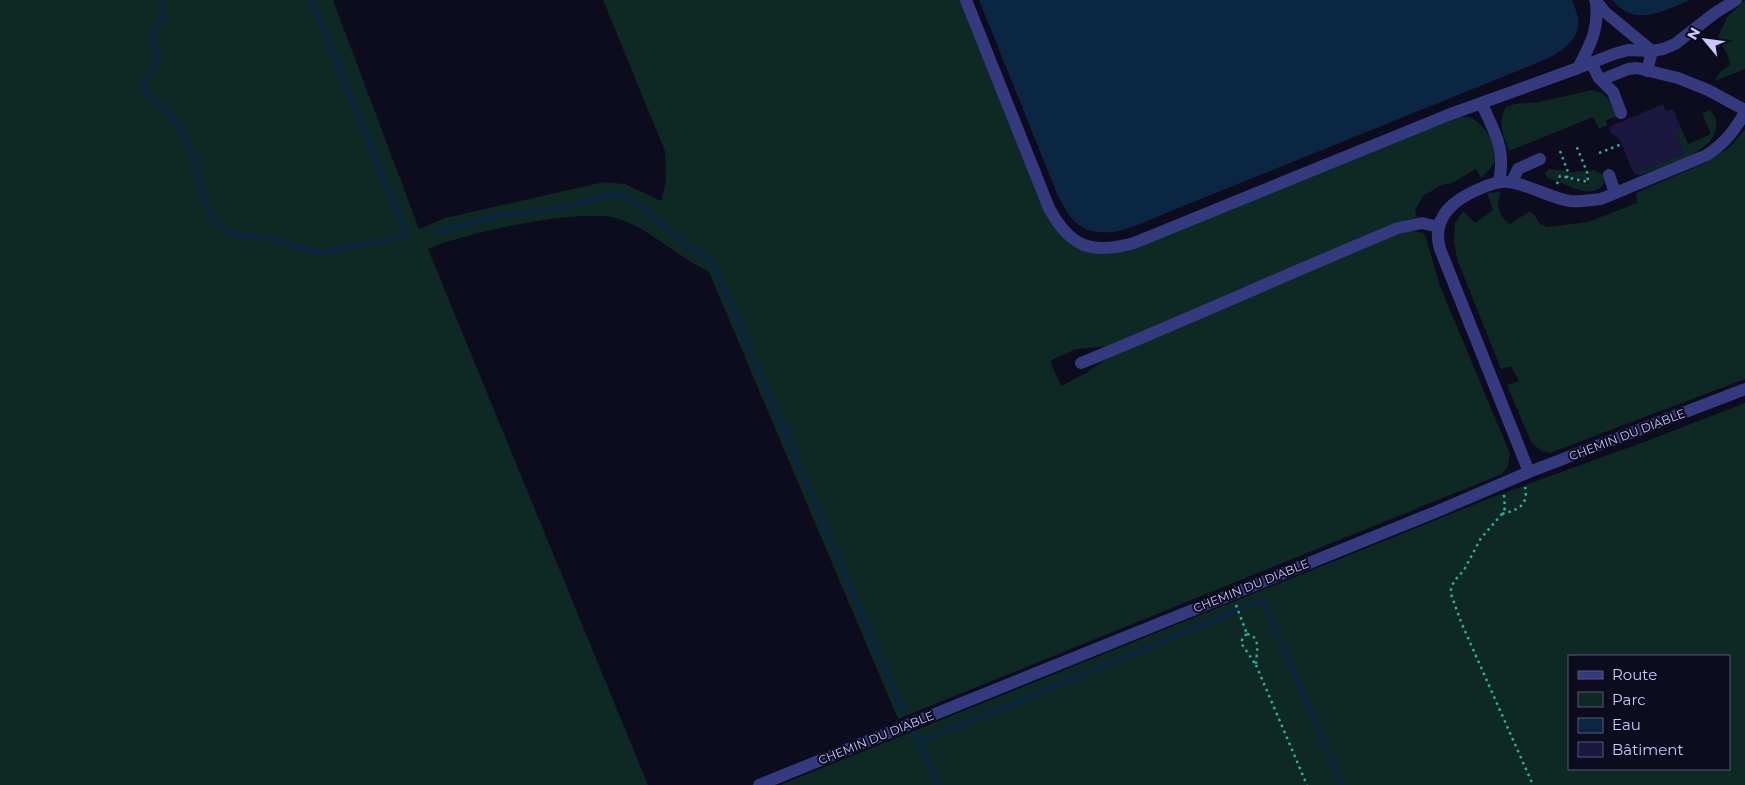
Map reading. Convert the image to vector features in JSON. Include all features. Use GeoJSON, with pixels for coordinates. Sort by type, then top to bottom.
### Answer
{"type":"FeatureCollection","features":[{"type":"Feature","properties":{"kind":"street"},"geometry":{"type":"LineString","coordinates":[[966,0],[1049,208],[1064,232],[1091,248],[1116,248],[1134,243],[1448,115],[1614,54],[1628,50],[1652,51],[1663,49],[1675,44],[1715,13],[1736,0]]}},
{"type":"Feature","properties":{"kind":"street"},"geometry":{"type":"LineString","coordinates":[[1578,68],[1596,27],[1598,18],[1596,2]]}},
{"type":"Feature","properties":{"kind":"street"},"geometry":{"type":"LineString","coordinates":[[1596,2],[1605,12],[1652,51]]}},
{"type":"Feature","properties":{"kind":"street"},"geometry":{"type":"LineString","coordinates":[[1647,71],[1652,51]]}},
{"type":"Feature","properties":{"kind":"street"},"geometry":{"type":"LineString","coordinates":[[1591,63],[1601,80],[1613,92],[1622,113]]}},
{"type":"Feature","properties":{"kind":"street"},"geometry":{"type":"LineString","coordinates":[[1505,182],[1569,201],[1583,202],[1601,199],[1707,155],[1732,135],[1745,111],[1708,90],[1678,78],[1647,71],[1633,68],[1601,80]]}},
{"type":"Feature","properties":{"kind":"street"},"geometry":{"type":"LineString","coordinates":[[1482,104],[1499,142],[1505,182]]}},
{"type":"Feature","properties":{"kind":"street"},"geometry":{"type":"LineString","coordinates":[[1526,474],[1437,239],[1439,227],[1448,209],[1456,202],[1472,192],[1505,182],[1518,169],[1540,160]]}},
{"type":"Feature","properties":{"kind":"street"},"geometry":{"type":"LineString","coordinates":[[1609,175],[1616,193]]}},
{"type":"Feature","properties":{"kind":"street"},"geometry":{"type":"LineString","coordinates":[[1081,363],[1194,317],[1259,286],[1398,228],[1422,223],[1439,227]]}},
{"type":"Feature","properties":{"kind":"street","name":"CHEMIN DU DIABLE"},"geometry":{"type":"LineString","coordinates":[[758,785],[1526,474],[1745,389]]}},
{"type":"Feature","properties":{"kind":"path"},"geometry":{"type":"LineString","coordinates":[[1599,153],[1622,144]]}},
{"type":"Feature","properties":{"kind":"path"},"geometry":{"type":"LineString","coordinates":[[1558,182],[1560,176],[1588,182],[1587,172],[1576,145]]}},
{"type":"Feature","properties":{"kind":"path"},"geometry":{"type":"LineString","coordinates":[[1560,151],[1568,172],[1567,178]]}},
{"type":"Feature","properties":{"kind":"path"},"geometry":{"type":"LineString","coordinates":[[1502,514],[1522,505],[1526,497],[1526,474]]}},
{"type":"Feature","properties":{"kind":"path"},"geometry":{"type":"LineString","coordinates":[[1499,485],[1506,498],[1505,508],[1481,538],[1464,570],[1451,587],[1451,594],[1461,622],[1533,785]]}},
{"type":"Feature","properties":{"kind":"path"},"geometry":{"type":"LineString","coordinates":[[1232,593],[1247,634]]}},
{"type":"Feature","properties":{"kind":"path"},"geometry":{"type":"LineString","coordinates":[[1256,665],[1257,644],[1255,638],[1251,634],[1247,634],[1242,637],[1241,643],[1256,665],[1307,785]]}},
{"type":"Feature","properties":{"kind":"green space"},"geometry":{"type":"Polygon","coordinates":[[[0,0],[333,0],[419,229],[445,218],[604,182],[625,184],[661,201],[666,182],[665,151],[603,0],[962,0],[1048,216],[1096,252],[1445,122],[1468,117],[1478,122],[1491,139],[1496,151],[1494,163],[1481,178],[1476,169],[1452,183],[1442,185],[1423,196],[1415,210],[1417,217],[1396,224],[1111,346],[1076,349],[1050,361],[1061,386],[1086,373],[1108,358],[1271,285],[1409,230],[1423,233],[1440,286],[1510,454],[1508,466],[1502,474],[898,719],[709,272],[641,229],[616,218],[576,216],[521,224],[467,236],[428,249],[648,785],[0,785],[0,0]]]}},
{"type":"Feature","properties":{"kind":"green space"},"geometry":{"type":"Polygon","coordinates":[[[1745,0],[1745,69],[1714,81],[1721,71],[1730,65],[1718,37],[1727,17],[1745,0]]]}},
{"type":"Feature","properties":{"kind":"green space"},"geometry":{"type":"Polygon","coordinates":[[[1592,90],[1602,93],[1612,107],[1616,117],[1606,120],[1607,125],[1599,129],[1593,117],[1509,151],[1501,124],[1506,107],[1592,90]]]}},
{"type":"Feature","properties":{"kind":"green space"},"geometry":{"type":"Polygon","coordinates":[[[1710,110],[1715,118],[1716,128],[1713,137],[1706,145],[1673,163],[1641,175],[1634,174],[1684,154],[1674,129],[1679,123],[1688,144],[1711,134],[1702,113],[1710,110]]]}},
{"type":"Feature","properties":{"kind":"green space"},"geometry":{"type":"Polygon","coordinates":[[[1745,129],[1745,379],[1550,453],[1541,451],[1531,442],[1507,385],[1519,381],[1511,366],[1501,369],[1457,259],[1454,241],[1455,223],[1463,211],[1475,223],[1493,210],[1487,193],[1501,192],[1498,201],[1499,210],[1503,218],[1510,224],[1530,211],[1540,224],[1548,227],[1588,222],[1637,203],[1636,193],[1709,161],[1731,146],[1745,129]]]}},
{"type":"Feature","properties":{"kind":"green space"},"geometry":{"type":"Polygon","coordinates":[[[1549,169],[1567,171],[1566,177],[1559,176],[1557,181],[1547,178],[1545,173],[1549,169]]]}},
{"type":"Feature","properties":{"kind":"green space"},"geometry":{"type":"Polygon","coordinates":[[[1594,170],[1603,175],[1604,183],[1595,191],[1583,191],[1559,182],[1561,178],[1589,184],[1588,171],[1594,170]]]}},
{"type":"Feature","properties":{"kind":"green space"},"geometry":{"type":"Polygon","coordinates":[[[1586,171],[1587,181],[1568,177],[1569,172],[1586,171]]]}},
{"type":"Feature","properties":{"kind":"green space"},"geometry":{"type":"Polygon","coordinates":[[[1745,403],[1745,785],[780,785],[1490,498],[1745,403]]]}},
{"type":"Feature","properties":{"kind":"water"},"geometry":{"type":"Polygon","coordinates":[[[979,0],[1572,0],[1578,24],[1576,34],[1568,45],[1543,61],[1134,226],[1108,232],[1095,232],[1083,227],[1072,219],[1058,196],[979,0]]]}},
{"type":"Feature","properties":{"kind":"water"},"geometry":{"type":"Polygon","coordinates":[[[1612,0],[1690,0],[1650,15],[1640,15],[1630,13],[1612,0]]]}},
{"type":"Feature","properties":{"kind":"building"},"geometry":{"type":"Polygon","coordinates":[[[1663,104],[1666,111],[1673,109],[1682,131],[1676,134],[1684,154],[1634,174],[1619,138],[1611,133],[1609,127],[1663,104]]]}},
{"type":"Feature","properties":{"kind":"waterway"},"geometry":{"type":"LineString","coordinates":[[162,0],[161,16],[153,37],[153,46],[160,57],[144,82],[147,94],[165,110],[186,138],[206,203],[215,222],[231,234],[270,239],[320,253],[407,236],[311,0]]}},
{"type":"Feature","properties":{"kind":"waterway"},"geometry":{"type":"LineString","coordinates":[[436,232],[502,215],[557,209],[620,193],[652,215],[688,247],[710,259],[903,711]]}},
{"type":"Feature","properties":{"kind":"waterway"},"geometry":{"type":"LineString","coordinates":[[920,742],[1263,600],[1342,785]]}},
{"type":"Feature","properties":{"kind":"waterway"},"geometry":{"type":"LineString","coordinates":[[914,734],[920,742],[938,785]]}}]}
